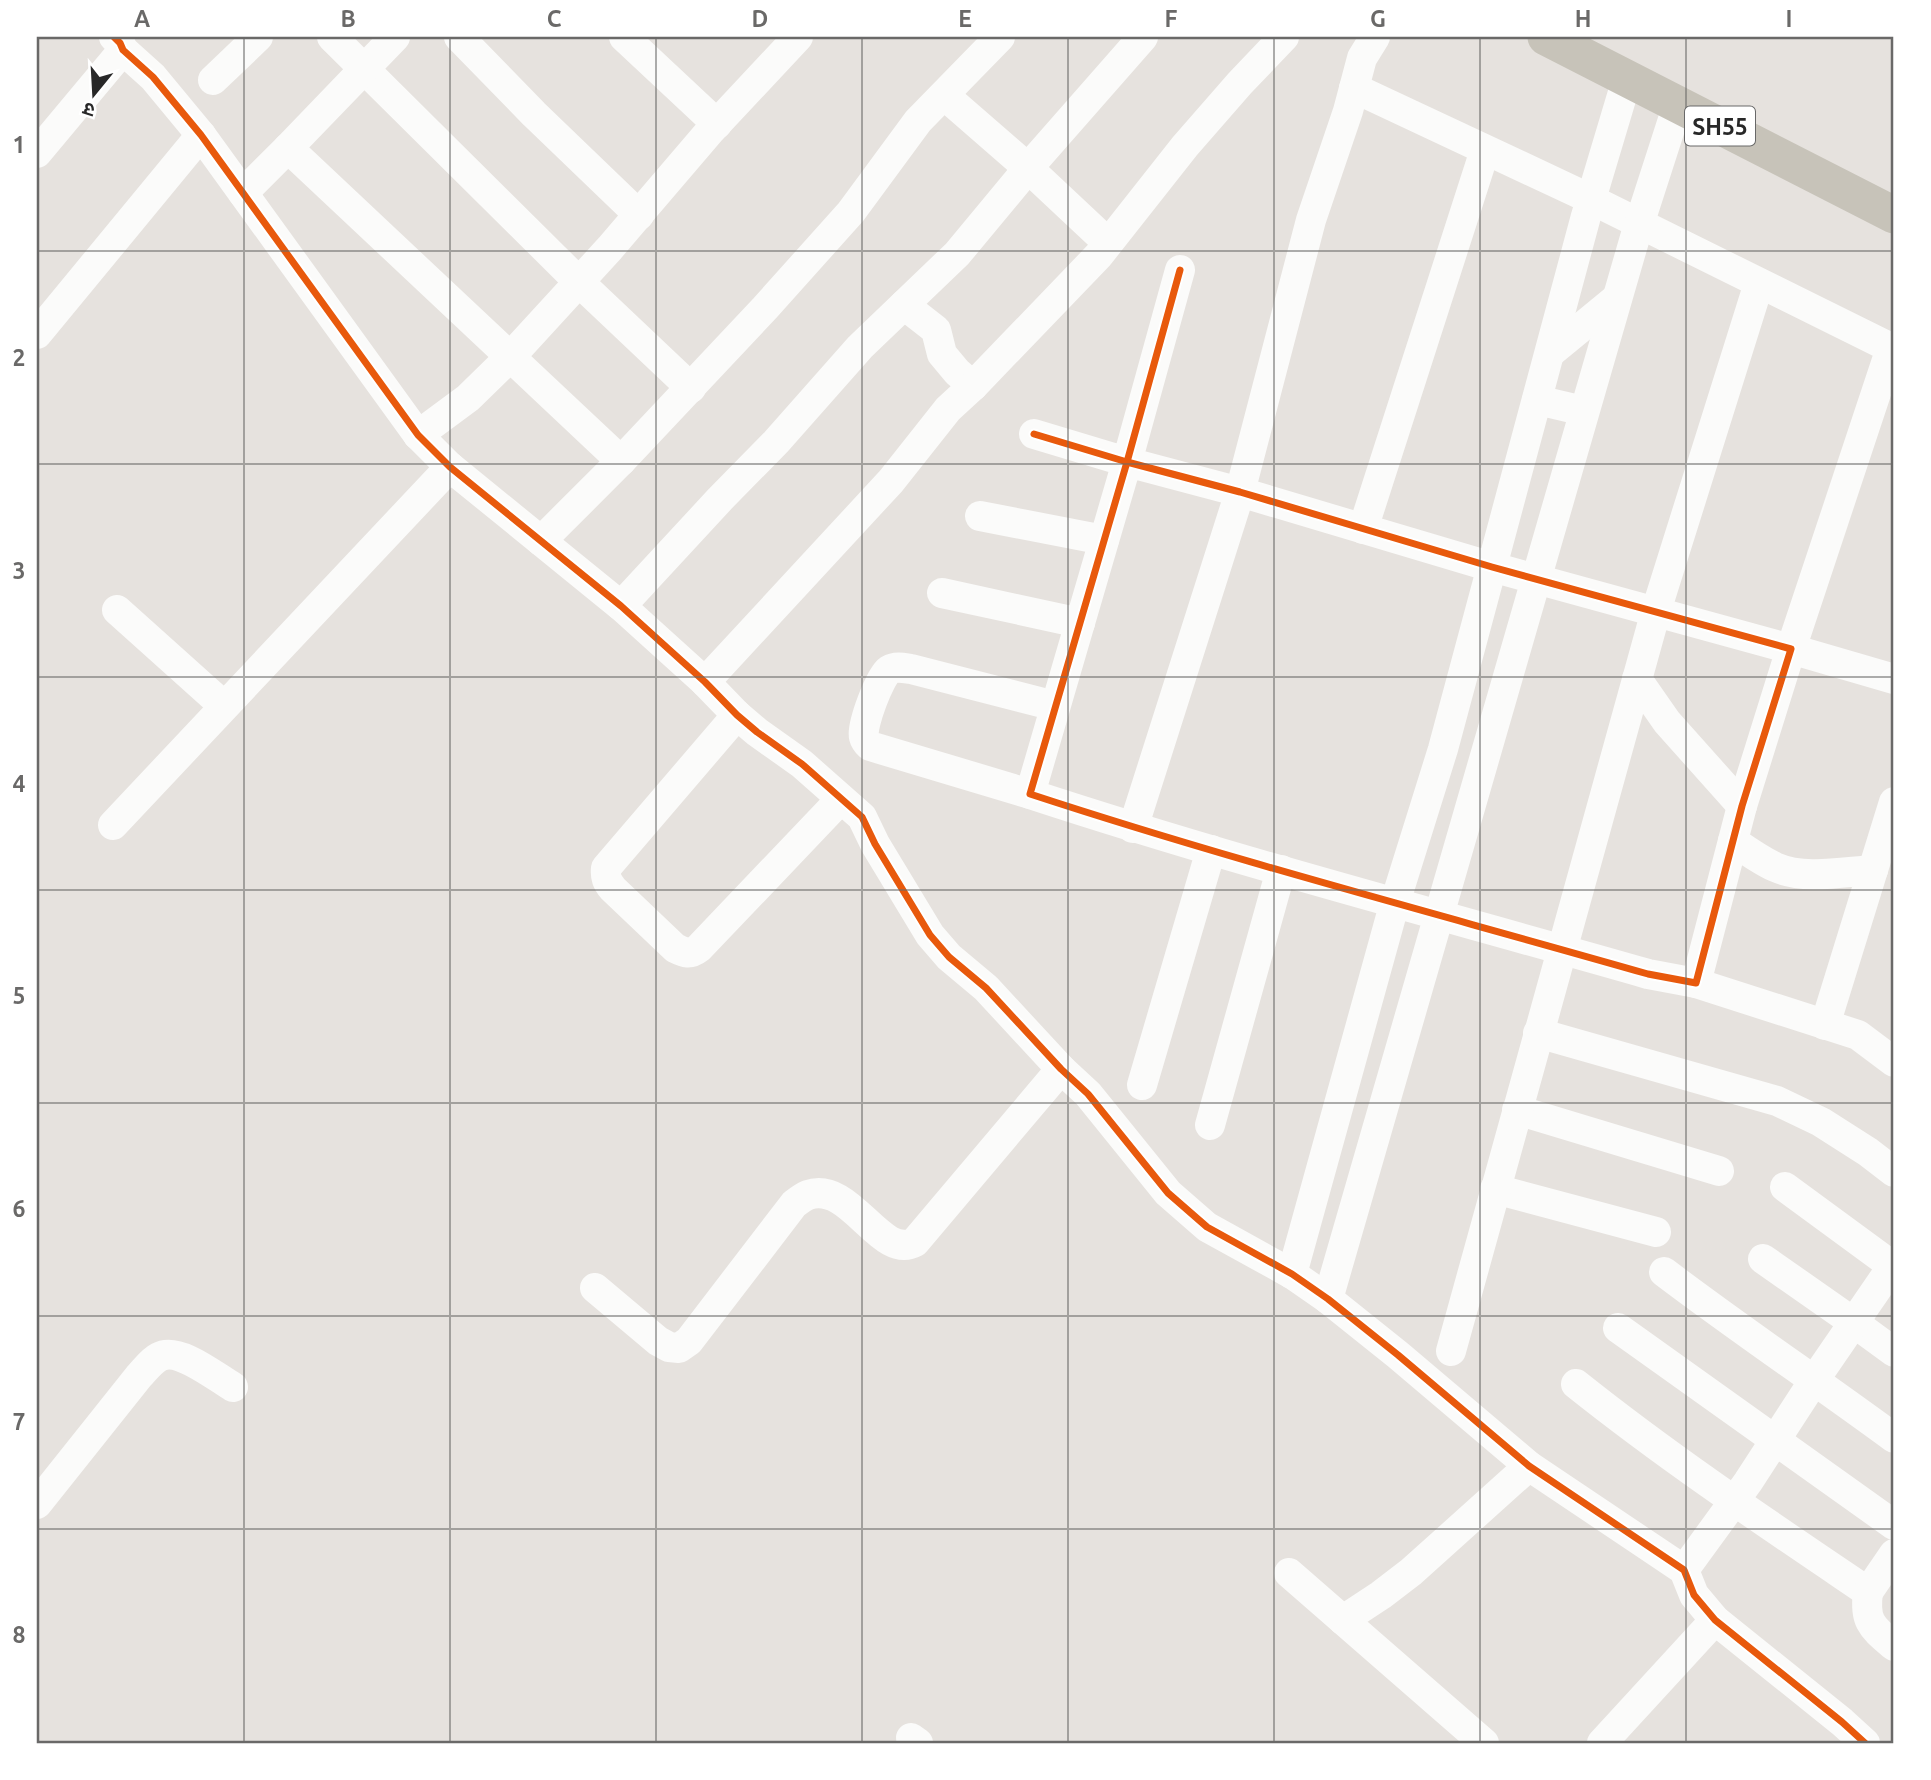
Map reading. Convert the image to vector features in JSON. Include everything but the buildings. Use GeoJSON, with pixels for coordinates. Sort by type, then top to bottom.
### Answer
{"type":"FeatureCollection","features":[{"type":"Feature","properties":{"kind":"main road","name":"SH55"},"geometry":{"type":"LineString","coordinates":[[1546,37],[1894,189]]}},
{"type":"Feature","properties":{"kind":"main road","name":"SH55"},"geometry":{"type":"LineString","coordinates":[[1596,37],[1654,86],[1894,215]]}},
{"type":"Feature","properties":{"kind":"street"},"geometry":{"type":"LineString","coordinates":[[213,80],[258,37]]}},
{"type":"Feature","properties":{"kind":"street"},"geometry":{"type":"LineString","coordinates":[[332,37],[579,282],[691,388]]}},
{"type":"Feature","properties":{"kind":"street"},"geometry":{"type":"LineString","coordinates":[[243,193],[395,37]]}},
{"type":"Feature","properties":{"kind":"street"},"geometry":{"type":"LineString","coordinates":[[459,37],[639,215]]}},
{"type":"Feature","properties":{"kind":"street"},"geometry":{"type":"LineString","coordinates":[[624,37],[717,124]]}},
{"type":"Feature","properties":{"kind":"street"},"geometry":{"type":"LineString","coordinates":[[418,435],[468,398],[511,356],[798,37]]}},
{"type":"Feature","properties":{"kind":"street"},"geometry":{"type":"LineString","coordinates":[[621,606],[776,442],[860,347],[957,254],[1028,167],[1143,37]]}},
{"type":"Feature","properties":{"kind":"street"},"geometry":{"type":"LineString","coordinates":[[705,682],[891,481],[948,409],[1108,243],[1185,146],[1284,37]]}},
{"type":"Feature","properties":{"kind":"street"},"geometry":{"type":"LineString","coordinates":[[1133,828],[1240,492],[1311,220],[1348,111],[1362,58],[1375,37]]}},
{"type":"Feature","properties":{"kind":"street"},"geometry":{"type":"LineString","coordinates":[[541,541],[691,388],[851,212],[918,121],[944,95],[989,41]]}},
{"type":"Feature","properties":{"kind":"street"},"geometry":{"type":"LineString","coordinates":[[37,153],[120,42],[201,135],[418,435],[450,467],[621,606],[705,682],[737,715],[802,764],[862,817],[875,844],[930,935],[949,957],[986,988],[1061,1069],[1088,1094],[1168,1193],[1207,1227],[1292,1274],[1328,1299],[1529,1466],[1684,1570],[1694,1595],[1715,1620],[1865,1743]]}},
{"type":"Feature","properties":{"kind":"street"},"geometry":{"type":"LineString","coordinates":[[1292,1274],[1395,902],[1443,749],[1591,200],[1654,86]]}},
{"type":"Feature","properties":{"kind":"street"},"geometry":{"type":"LineString","coordinates":[[1328,1299],[1639,223],[1654,86]]}},
{"type":"Feature","properties":{"kind":"street"},"geometry":{"type":"LineString","coordinates":[[1354,88],[1759,283],[1893,343],[1742,806],[1696,983]]}},
{"type":"Feature","properties":{"kind":"street"},"geometry":{"type":"LineString","coordinates":[[944,95],[1028,167],[1108,243]]}},
{"type":"Feature","properties":{"kind":"street"},"geometry":{"type":"LineString","coordinates":[[37,334],[201,135]]}},
{"type":"Feature","properties":{"kind":"street"},"geometry":{"type":"LineString","coordinates":[[288,148],[621,461]]}},
{"type":"Feature","properties":{"kind":"street"},"geometry":{"type":"LineString","coordinates":[[1363,529],[1485,149]]}},
{"type":"Feature","properties":{"kind":"street"},"geometry":{"type":"LineString","coordinates":[[1030,794],[1180,270]]}},
{"type":"Feature","properties":{"kind":"street"},"geometry":{"type":"LineString","coordinates":[[1451,1351],[1656,611],[1759,283]]}},
{"type":"Feature","properties":{"kind":"street"},"geometry":{"type":"LineString","coordinates":[[1549,353],[1617,298]]}},
{"type":"Feature","properties":{"kind":"street"},"geometry":{"type":"LineString","coordinates":[[904,305],[936,330],[943,354],[973,386]]}},
{"type":"Feature","properties":{"kind":"street"},"geometry":{"type":"LineString","coordinates":[[1537,400],[1584,411]]}},
{"type":"Feature","properties":{"kind":"street"},"geometry":{"type":"LineString","coordinates":[[1034,434],[1492,567],[1894,679]]}},
{"type":"Feature","properties":{"kind":"street"},"geometry":{"type":"LineString","coordinates":[[113,825],[450,467]]}},
{"type":"Feature","properties":{"kind":"street"},"geometry":{"type":"LineString","coordinates":[[980,516],[1104,540]]}},
{"type":"Feature","properties":{"kind":"street"},"geometry":{"type":"LineString","coordinates":[[942,593],[1080,623]]}},
{"type":"Feature","properties":{"kind":"street"},"geometry":{"type":"LineString","coordinates":[[117,610],[224,706]]}},
{"type":"Feature","properties":{"kind":"street"},"geometry":{"type":"LineString","coordinates":[[1055,706],[911,669],[891,669],[880,681],[863,734],[870,746],[1133,828],[1648,974],[1696,983],[1858,1035],[1894,1062]]}},
{"type":"Feature","properties":{"kind":"street"},"geometry":{"type":"LineString","coordinates":[[1637,679],[1667,722],[1742,806]]}},
{"type":"Feature","properties":{"kind":"street"},"geometry":{"type":"LineString","coordinates":[[737,715],[606,868],[607,882],[676,948],[688,953],[699,948],[841,799]]}},
{"type":"Feature","properties":{"kind":"street"},"geometry":{"type":"LineString","coordinates":[[1443,749],[1484,760]]}},
{"type":"Feature","properties":{"kind":"street"},"geometry":{"type":"LineString","coordinates":[[1825,1025],[1894,802]]}},
{"type":"Feature","properties":{"kind":"street"},"geometry":{"type":"LineString","coordinates":[[1733,841],[1759,859],[1789,871],[1824,873],[1873,870]]}},
{"type":"Feature","properties":{"kind":"street"},"geometry":{"type":"LineString","coordinates":[[1142,1085],[1211,850]]}},
{"type":"Feature","properties":{"kind":"street"},"geometry":{"type":"LineString","coordinates":[[1210,1125],[1281,870]]}},
{"type":"Feature","properties":{"kind":"street"},"geometry":{"type":"LineString","coordinates":[[1538,1033],[1777,1101],[1821,1122],[1894,1172]]}},
{"type":"Feature","properties":{"kind":"street"},"geometry":{"type":"LineString","coordinates":[[595,1288],[657,1340],[669,1347],[679,1348],[689,1341],[794,1204],[808,1195],[825,1194],[844,1201],[887,1239],[896,1245],[909,1246],[1061,1069]]}},
{"type":"Feature","properties":{"kind":"street"},"geometry":{"type":"LineString","coordinates":[[1517,1110],[1719,1171]]}},
{"type":"Feature","properties":{"kind":"street"},"geometry":{"type":"LineString","coordinates":[[1684,1570],[1734,1502],[1894,1265],[1784,1187]]}},
{"type":"Feature","properties":{"kind":"street"},"geometry":{"type":"LineString","coordinates":[[1495,1189],[1656,1233]]}},
{"type":"Feature","properties":{"kind":"street"},"geometry":{"type":"LineString","coordinates":[[1763,1259],[1894,1353]]}},
{"type":"Feature","properties":{"kind":"street"},"geometry":{"type":"LineString","coordinates":[[1664,1272],[1723,1318],[1815,1379],[1894,1438]]}},
{"type":"Feature","properties":{"kind":"street"},"geometry":{"type":"LineString","coordinates":[[1618,1328],[1894,1525]]}},
{"type":"Feature","properties":{"kind":"street"},"geometry":{"type":"LineString","coordinates":[[37,1504],[139,1376],[158,1357],[175,1354],[233,1387]]}},
{"type":"Feature","properties":{"kind":"street"},"geometry":{"type":"LineString","coordinates":[[1576,1384],[1867,1606],[1875,1630],[1894,1646]]}},
{"type":"Feature","properties":{"kind":"street"},"geometry":{"type":"LineString","coordinates":[[1343,1620],[1411,1572],[1529,1466]]}},
{"type":"Feature","properties":{"kind":"street"},"geometry":{"type":"LineString","coordinates":[[1867,1606],[1894,1554]]}},
{"type":"Feature","properties":{"kind":"street"},"geometry":{"type":"LineString","coordinates":[[1289,1573],[1484,1743]]}},
{"type":"Feature","properties":{"kind":"street"},"geometry":{"type":"LineString","coordinates":[[1602,1743],[1715,1620]]}},
{"type":"Feature","properties":{"kind":"cycle path"},"geometry":{"type":"LineString","coordinates":[[114,37],[123,50],[153,77],[201,135],[418,435],[450,467],[621,606],[705,682],[737,715],[802,764],[862,817],[875,844],[930,935],[949,957],[986,988],[1061,1069],[1088,1094],[1168,1193],[1207,1227],[1292,1274],[1328,1299],[1529,1466],[1684,1570],[1694,1595],[1715,1620],[1865,1743]]}},
{"type":"Feature","properties":{"kind":"cycle path"},"geometry":{"type":"LineString","coordinates":[[1034,434],[1127,462],[1240,492],[1492,567],[1791,649],[1742,806],[1696,983],[1648,974],[1338,887],[1030,794],[1127,462],[1180,270]]}}]}
